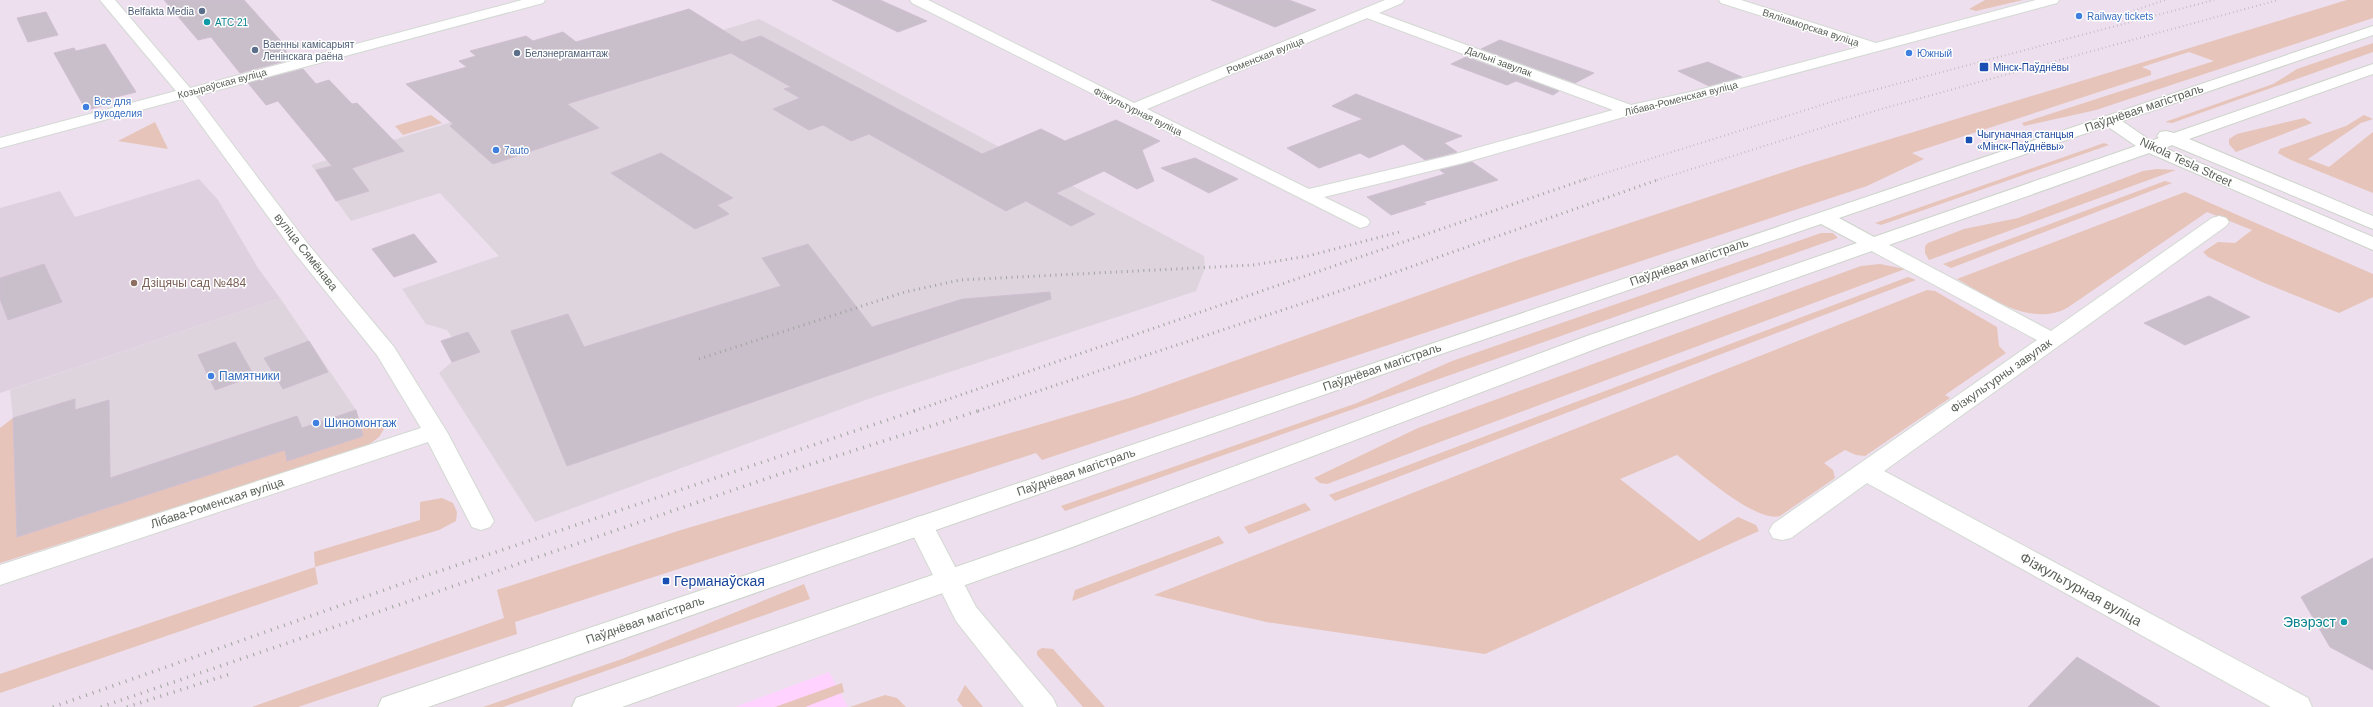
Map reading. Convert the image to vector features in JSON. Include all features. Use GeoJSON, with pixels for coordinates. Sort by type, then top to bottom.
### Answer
{"type":"FeatureCollection","features":[{"type":"Feature","properties":{"kind":"street","name":"вуліца Сямёнава"},"geometry":{"type":"LineString","coordinates":[[107,0],[186,93],[301,248],[386,352],[434,432],[481,521]]}},
{"type":"Feature","properties":{"kind":"street","name":"Козыраўская вуліца"},"geometry":{"type":"LineString","coordinates":[[0,143],[538,0]]}},
{"type":"Feature","properties":{"kind":"street","name":"Фізкультурная вуліца"},"geometry":{"type":"LineString","coordinates":[[917,0],[1360,222]]}},
{"type":"Feature","properties":{"kind":"street","name":"Роменская вуліца"},"geometry":{"type":"LineString","coordinates":[[1133,109],[1397,0]]}},
{"type":"Feature","properties":{"kind":"street","name":"Вялікаморская вуліца"},"geometry":{"type":"LineString","coordinates":[[1726,0],[1874,47]]}},
{"type":"Feature","properties":{"kind":"street","name":"Лібава-Роменская вуліца"},"geometry":{"type":"LineString","coordinates":[[1309,196],[1457,159],[1630,110],[1697,95],[2052,0]]}},
{"type":"Feature","properties":{"kind":"street","name":"Дальні завулак"},"geometry":{"type":"LineString","coordinates":[[1367,13],[1630,110]]}},
{"type":"Feature","properties":{"kind":"street","name":"Паўднёвая магістраль"},"geometry":{"type":"LineString","coordinates":[[393,707],[921,525],[2373,30]]}},
{"type":"Feature","properties":{"kind":"street"},"geometry":{"type":"LineString","coordinates":[[587,707],[950,580],[1595,341],[2373,69]]}},
{"type":"Feature","properties":{"kind":"street","name":"Nikola Tesla Street"},"geometry":{"type":"LineString","coordinates":[[2109,120],[2173,138],[2373,223]]}},
{"type":"Feature","properties":{"kind":"street","name":"Nikola Tesla Street"},"geometry":{"type":"LineString","coordinates":[[2109,120],[2149,147],[2373,244]]}},
{"type":"Feature","properties":{"kind":"street"},"geometry":{"type":"LineString","coordinates":[[1823,217],[2052,340]]}},
{"type":"Feature","properties":{"kind":"street","name":"Фізкультурны завулак"},"geometry":{"type":"LineString","coordinates":[[1782,531],[2219,222]]}},
{"type":"Feature","properties":{"kind":"street","name":"Лібава-Роменская вуліца"},"geometry":{"type":"LineString","coordinates":[[0,575],[434,432]]}},
{"type":"Feature","properties":{"kind":"street","name":"Фізкультурная вуліца"},"geometry":{"type":"LineString","coordinates":[[1866,472],[2297,707]]}},
{"type":"Feature","properties":{"kind":"street"},"geometry":{"type":"LineString","coordinates":[[921,525],[966,614],[986,641],[1042,707]]}},
{"type":"Feature","properties":{"kind":"shaded area"},"geometry":{"type":"Polygon","coordinates":[[[1985,0],[2023,0],[1976,11],[1969,9],[1985,0]]]}},
{"type":"Feature","properties":{"kind":"shaded area"},"geometry":{"type":"Polygon","coordinates":[[[2347,0],[2373,0],[2373,18],[2096,110],[2024,126],[2022,123],[2214,61],[2189,52],[2142,67],[2151,71],[2151,75],[1912,153],[1924,159],[1867,186],[1042,460],[1036,453],[515,622],[517,634],[298,707],[252,707],[504,618],[497,590],[681,530],[1133,397],[1515,261],[1802,166],[2347,0]]]}},
{"type":"Feature","properties":{"kind":"shaded area"},"geometry":{"type":"Polygon","coordinates":[[[759,19],[1204,256],[1205,268],[1196,291],[871,398],[535,522],[439,373],[452,362],[441,341],[452,337],[447,330],[426,324],[402,289],[499,256],[440,193],[351,221],[311,165],[501,107],[570,77],[759,19]]]}},
{"type":"Feature","properties":{"kind":"shaded area"},"geometry":{"type":"Polygon","coordinates":[[[2373,43],[2373,52],[2172,123],[2165,122],[2273,84],[2297,69],[2373,43]]]}},
{"type":"Feature","properties":{"kind":"shaded area"},"geometry":{"type":"Polygon","coordinates":[[[431,115],[442,123],[403,135],[395,126],[431,115]]]}},
{"type":"Feature","properties":{"kind":"shaded area"},"geometry":{"type":"Polygon","coordinates":[[[2364,115],[2373,119],[2361,123],[2308,159],[2329,167],[2373,132],[2373,193],[2291,160],[2278,153],[2280,149],[2346,126],[2364,115]]]}},
{"type":"Feature","properties":{"kind":"shaded area"},"geometry":{"type":"Polygon","coordinates":[[[2304,118],[2312,123],[2236,152],[2229,144],[2229,139],[2237,134],[2304,118]]]}},
{"type":"Feature","properties":{"kind":"shaded area"},"geometry":{"type":"Polygon","coordinates":[[[155,122],[168,149],[118,141],[155,122]]]}},
{"type":"Feature","properties":{"kind":"shaded area"},"geometry":{"type":"Polygon","coordinates":[[[2104,143],[2109,145],[1881,225],[1875,223],[2104,143]]]}},
{"type":"Feature","properties":{"kind":"shaded area"},"geometry":{"type":"Polygon","coordinates":[[[2157,169],[2176,170],[1929,260],[1925,253],[1925,246],[1928,243],[1964,229],[2018,218],[2143,171],[2157,169]]]}},
{"type":"Feature","properties":{"kind":"shaded area","name":"Дзіцячы сад №484"},"geometry":{"type":"Polygon","coordinates":[[[199,179],[218,200],[258,268],[280,298],[0,393],[0,208],[60,191],[75,217],[199,179]]]}},
{"type":"Feature","properties":{"kind":"shaded area"},"geometry":{"type":"Polygon","coordinates":[[[2165,181],[2172,183],[1951,268],[1943,264],[2165,181]]]}},
{"type":"Feature","properties":{"kind":"shaded area"},"geometry":{"type":"Polygon","coordinates":[[[2185,192],[2373,274],[2373,297],[2339,313],[2262,282],[2208,257],[2203,252],[2218,242],[2235,243],[2252,230],[2207,212],[2067,308],[2053,313],[2039,314],[2025,312],[2010,307],[1996,301],[1957,279],[2185,192]]]}},
{"type":"Feature","properties":{"kind":"shaded area"},"geometry":{"type":"Polygon","coordinates":[[[1821,233],[1833,233],[1838,238],[1065,511],[1061,506],[1357,403],[1452,361],[1821,233]]]}},
{"type":"Feature","properties":{"kind":"shaded area"},"geometry":{"type":"Polygon","coordinates":[[[1880,264],[1905,269],[1327,484],[1320,483],[1314,478],[1418,428],[1861,266],[1880,264]]]}},
{"type":"Feature","properties":{"kind":"shaded area"},"geometry":{"type":"Polygon","coordinates":[[[1908,277],[1916,280],[1335,501],[1329,495],[1908,277]]]}},
{"type":"Feature","properties":{"kind":"shaded area"},"geometry":{"type":"Polygon","coordinates":[[[1927,290],[1935,291],[1997,327],[1999,346],[2006,353],[1945,395],[1950,398],[1865,456],[1856,455],[1845,450],[1824,463],[1833,470],[1835,478],[1780,516],[1769,516],[1756,512],[1742,504],[1712,483],[1677,455],[1620,479],[1699,541],[1738,517],[1756,525],[1759,531],[1485,654],[1266,622],[1154,595],[1927,290]]]}},
{"type":"Feature","properties":{"kind":"shaded area"},"geometry":{"type":"Polygon","coordinates":[[[280,298],[356,410],[363,436],[287,461],[284,450],[17,537],[13,418],[10,390],[280,298]]]}},
{"type":"Feature","properties":{"kind":"shaded area"},"geometry":{"type":"Polygon","coordinates":[[[13,418],[17,537],[285,450],[287,461],[363,436],[360,424],[379,423],[384,429],[379,437],[367,446],[0,563],[0,428],[13,418]]]}},
{"type":"Feature","properties":{"kind":"shaded area"},"geometry":{"type":"Polygon","coordinates":[[[442,498],[453,503],[457,512],[456,521],[439,530],[315,567],[314,552],[420,520],[420,502],[442,498]]]}},
{"type":"Feature","properties":{"kind":"shaded area"},"geometry":{"type":"Polygon","coordinates":[[[1305,503],[1311,510],[1249,534],[1244,527],[1305,503]]]}},
{"type":"Feature","properties":{"kind":"shaded area"},"geometry":{"type":"Polygon","coordinates":[[[1219,536],[1224,543],[1072,601],[1075,590],[1219,536]]]}},
{"type":"Feature","properties":{"kind":"shaded area"},"geometry":{"type":"Polygon","coordinates":[[[315,567],[318,584],[0,693],[0,674],[315,567]]]}},
{"type":"Feature","properties":{"kind":"shaded area"},"geometry":{"type":"Polygon","coordinates":[[[804,584],[810,599],[503,707],[483,707],[622,659],[804,584]]]}},
{"type":"Feature","properties":{"kind":"shaded area"},"geometry":{"type":"Polygon","coordinates":[[[1042,648],[1053,649],[1105,707],[1083,707],[1037,655],[1037,651],[1042,648]]]}},
{"type":"Feature","properties":{"kind":"shaded area"},"geometry":{"type":"Polygon","coordinates":[[[829,672],[848,707],[735,707],[829,672]]]}},
{"type":"Feature","properties":{"kind":"shaded area"},"geometry":{"type":"Polygon","coordinates":[[[842,683],[844,692],[805,707],[775,707],[842,683]]]}},
{"type":"Feature","properties":{"kind":"shaded area"},"geometry":{"type":"Polygon","coordinates":[[[965,685],[983,707],[963,707],[957,700],[965,685]]]}},
{"type":"Feature","properties":{"kind":"shaded area"},"geometry":{"type":"Polygon","coordinates":[[[885,695],[897,698],[906,707],[850,707],[885,695]]]}},
{"type":"Feature","properties":{"kind":"building"},"geometry":{"type":"Polygon","coordinates":[[[164,0],[244,0],[288,49],[285,50],[293,59],[240,73],[211,37],[198,40],[164,0]]]}},
{"type":"Feature","properties":{"kind":"building"},"geometry":{"type":"Polygon","coordinates":[[[832,0],[880,0],[927,21],[898,32],[832,0]]]}},
{"type":"Feature","properties":{"kind":"building"},"geometry":{"type":"Polygon","coordinates":[[[1211,0],[1289,0],[1316,10],[1275,27],[1211,0]]]}},
{"type":"Feature","properties":{"kind":"building"},"geometry":{"type":"Polygon","coordinates":[[[689,9],[742,42],[761,36],[982,154],[1041,129],[1065,141],[1116,120],[1160,141],[1142,150],[1154,181],[1137,189],[1104,171],[1056,193],[1095,214],[1071,226],[1026,201],[1006,211],[869,134],[851,141],[823,125],[809,130],[773,109],[800,98],[784,89],[791,87],[731,53],[567,104],[599,128],[493,164],[450,126],[453,124],[406,84],[467,67],[459,61],[476,56],[470,51],[526,36],[533,41],[563,32],[576,42],[689,9]]]}},
{"type":"Feature","properties":{"kind":"building"},"geometry":{"type":"Polygon","coordinates":[[[46,12],[58,35],[28,42],[17,18],[46,12]]]}},
{"type":"Feature","properties":{"kind":"building"},"geometry":{"type":"Polygon","coordinates":[[[1500,40],[1594,73],[1575,83],[1481,49],[1500,40]]]}},
{"type":"Feature","properties":{"kind":"building"},"geometry":{"type":"Polygon","coordinates":[[[105,44],[136,92],[104,100],[106,105],[86,110],[54,53],[74,48],[76,51],[105,44]]]}},
{"type":"Feature","properties":{"kind":"building"},"geometry":{"type":"Polygon","coordinates":[[[1466,57],[1559,91],[1553,95],[1516,81],[1507,85],[1451,64],[1466,57]]]}},
{"type":"Feature","properties":{"kind":"building"},"geometry":{"type":"Polygon","coordinates":[[[1708,62],[1742,77],[1709,86],[1678,71],[1708,62]]]}},
{"type":"Feature","properties":{"kind":"building"},"geometry":{"type":"Polygon","coordinates":[[[303,69],[316,84],[329,80],[352,104],[357,103],[404,151],[352,168],[369,191],[336,201],[316,170],[332,166],[278,101],[266,105],[248,83],[303,69]]]}},
{"type":"Feature","properties":{"kind":"building"},"geometry":{"type":"Polygon","coordinates":[[[1356,94],[1462,136],[1444,143],[1457,152],[1425,160],[1403,144],[1369,158],[1360,153],[1319,168],[1287,148],[1363,119],[1332,106],[1356,94]]]}},
{"type":"Feature","properties":{"kind":"building"},"geometry":{"type":"Polygon","coordinates":[[[661,153],[733,198],[717,205],[729,214],[695,229],[611,173],[661,153]]]}},
{"type":"Feature","properties":{"kind":"building"},"geometry":{"type":"Polygon","coordinates":[[[1195,158],[1238,179],[1209,193],[1161,168],[1195,158]]]}},
{"type":"Feature","properties":{"kind":"building"},"geometry":{"type":"Polygon","coordinates":[[[1472,162],[1498,180],[1423,202],[1426,204],[1391,215],[1367,197],[1445,174],[1440,170],[1472,162]]]}},
{"type":"Feature","properties":{"kind":"building"},"geometry":{"type":"Polygon","coordinates":[[[414,234],[437,262],[394,277],[372,249],[414,234]]]}},
{"type":"Feature","properties":{"kind":"building"},"geometry":{"type":"Polygon","coordinates":[[[808,244],[872,327],[963,299],[1050,292],[1051,299],[567,466],[511,331],[568,314],[584,347],[781,286],[762,258],[808,244]]]}},
{"type":"Feature","properties":{"kind":"building"},"geometry":{"type":"Polygon","coordinates":[[[44,264],[62,302],[8,320],[0,299],[0,278],[44,264]]]}},
{"type":"Feature","properties":{"kind":"building"},"geometry":{"type":"Polygon","coordinates":[[[2209,296],[2250,317],[2185,345],[2144,323],[2209,296]]]}},
{"type":"Feature","properties":{"kind":"building"},"geometry":{"type":"Polygon","coordinates":[[[468,332],[480,352],[452,362],[441,341],[468,332]]]}},
{"type":"Feature","properties":{"kind":"building"},"geometry":{"type":"Polygon","coordinates":[[[309,341],[328,372],[283,389],[264,358],[309,341]]]}},
{"type":"Feature","properties":{"kind":"building"},"geometry":{"type":"Polygon","coordinates":[[[235,342],[254,376],[215,390],[198,355],[235,342]]]}},
{"type":"Feature","properties":{"kind":"building"},"geometry":{"type":"Polygon","coordinates":[[[75,399],[75,410],[109,400],[110,478],[297,416],[302,428],[356,410],[363,436],[287,461],[285,450],[17,537],[13,418],[75,399]]]}},
{"type":"Feature","properties":{"kind":"building","name":"Эвэрэст"},"geometry":{"type":"Polygon","coordinates":[[[2373,558],[2373,670],[2330,647],[2301,597],[2373,558]]]}},
{"type":"Feature","properties":{"kind":"building"},"geometry":{"type":"Polygon","coordinates":[[[2077,657],[2160,707],[2028,707],[2077,657]]]}},
{"type":"Feature","properties":{"kind":"railway"},"geometry":{"type":"LineString","coordinates":[[2115,17],[2165,0]]}},
{"type":"Feature","properties":{"kind":"railway"},"geometry":{"type":"LineString","coordinates":[[1584,180],[1844,98],[2214,0]]}},
{"type":"Feature","properties":{"kind":"railway"},"geometry":{"type":"LineString","coordinates":[[1659,179],[1881,109],[2278,0]]}},
{"type":"Feature","properties":{"kind":"railway"},"geometry":{"type":"LineString","coordinates":[[978,411],[1379,278],[1659,179]]}},
{"type":"Feature","properties":{"kind":"railway"},"geometry":{"type":"LineString","coordinates":[[914,411],[1584,180]]}},
{"type":"Feature","properties":{"kind":"railway"},"geometry":{"type":"LineString","coordinates":[[699,359],[905,292],[960,280],[1253,265],[1308,256],[1403,231]]}},
{"type":"Feature","properties":{"kind":"railway"},"geometry":{"type":"LineString","coordinates":[[53,707],[404,583],[917,410]]}},
{"type":"Feature","properties":{"kind":"railway"},"geometry":{"type":"LineString","coordinates":[[101,707],[777,475],[981,410]]}},
{"type":"Feature","properties":{"kind":"railway"},"geometry":{"type":"LineString","coordinates":[[127,707],[230,674]]}},
{"type":"Feature","properties":{"kind":"place","name":"Belfakta Media"},"geometry":{"type":"Point","coordinates":[202,11]}},
{"type":"Feature","properties":{"kind":"place","name":"Railway tickets"},"geometry":{"type":"Point","coordinates":[2079,16]}},
{"type":"Feature","properties":{"kind":"place","name":"АТС 21"},"geometry":{"type":"Point","coordinates":[207,22]}},
{"type":"Feature","properties":{"kind":"place","name":"Ваенны камісарыят Ленінскага раёна"},"geometry":{"type":"Point","coordinates":[255,50]}},
{"type":"Feature","properties":{"kind":"place","name":"Белэнергамантаж"},"geometry":{"type":"Point","coordinates":[517,53]}},
{"type":"Feature","properties":{"kind":"place","name":"Южный"},"geometry":{"type":"Point","coordinates":[1909,53]}},
{"type":"Feature","properties":{"kind":"place","name":"Мінск-Паўднёвы"},"geometry":{"type":"Point","coordinates":[1984,67]}},
{"type":"Feature","properties":{"kind":"place","name":"Все для рукоделия"},"geometry":{"type":"Point","coordinates":[86,107]}},
{"type":"Feature","properties":{"kind":"place","name":"Чыгуначная станцыя «Мінск-Паўднёвы»"},"geometry":{"type":"Point","coordinates":[1969,140]}},
{"type":"Feature","properties":{"kind":"place","name":"7auto"},"geometry":{"type":"Point","coordinates":[496,150]}},
{"type":"Feature","properties":{"kind":"place","name":"Дзіцячы сад №484"},"geometry":{"type":"Point","coordinates":[134,283]}},
{"type":"Feature","properties":{"kind":"place","name":"Памятники"},"geometry":{"type":"Point","coordinates":[211,376]}},
{"type":"Feature","properties":{"kind":"place","name":"Шиномонтаж"},"geometry":{"type":"Point","coordinates":[316,423]}},
{"type":"Feature","properties":{"kind":"place","name":"Германаўская"},"geometry":{"type":"Point","coordinates":[666,581]}},
{"type":"Feature","properties":{"kind":"place","name":"Эвэрэст"},"geometry":{"type":"Point","coordinates":[2344,622]}}]}
